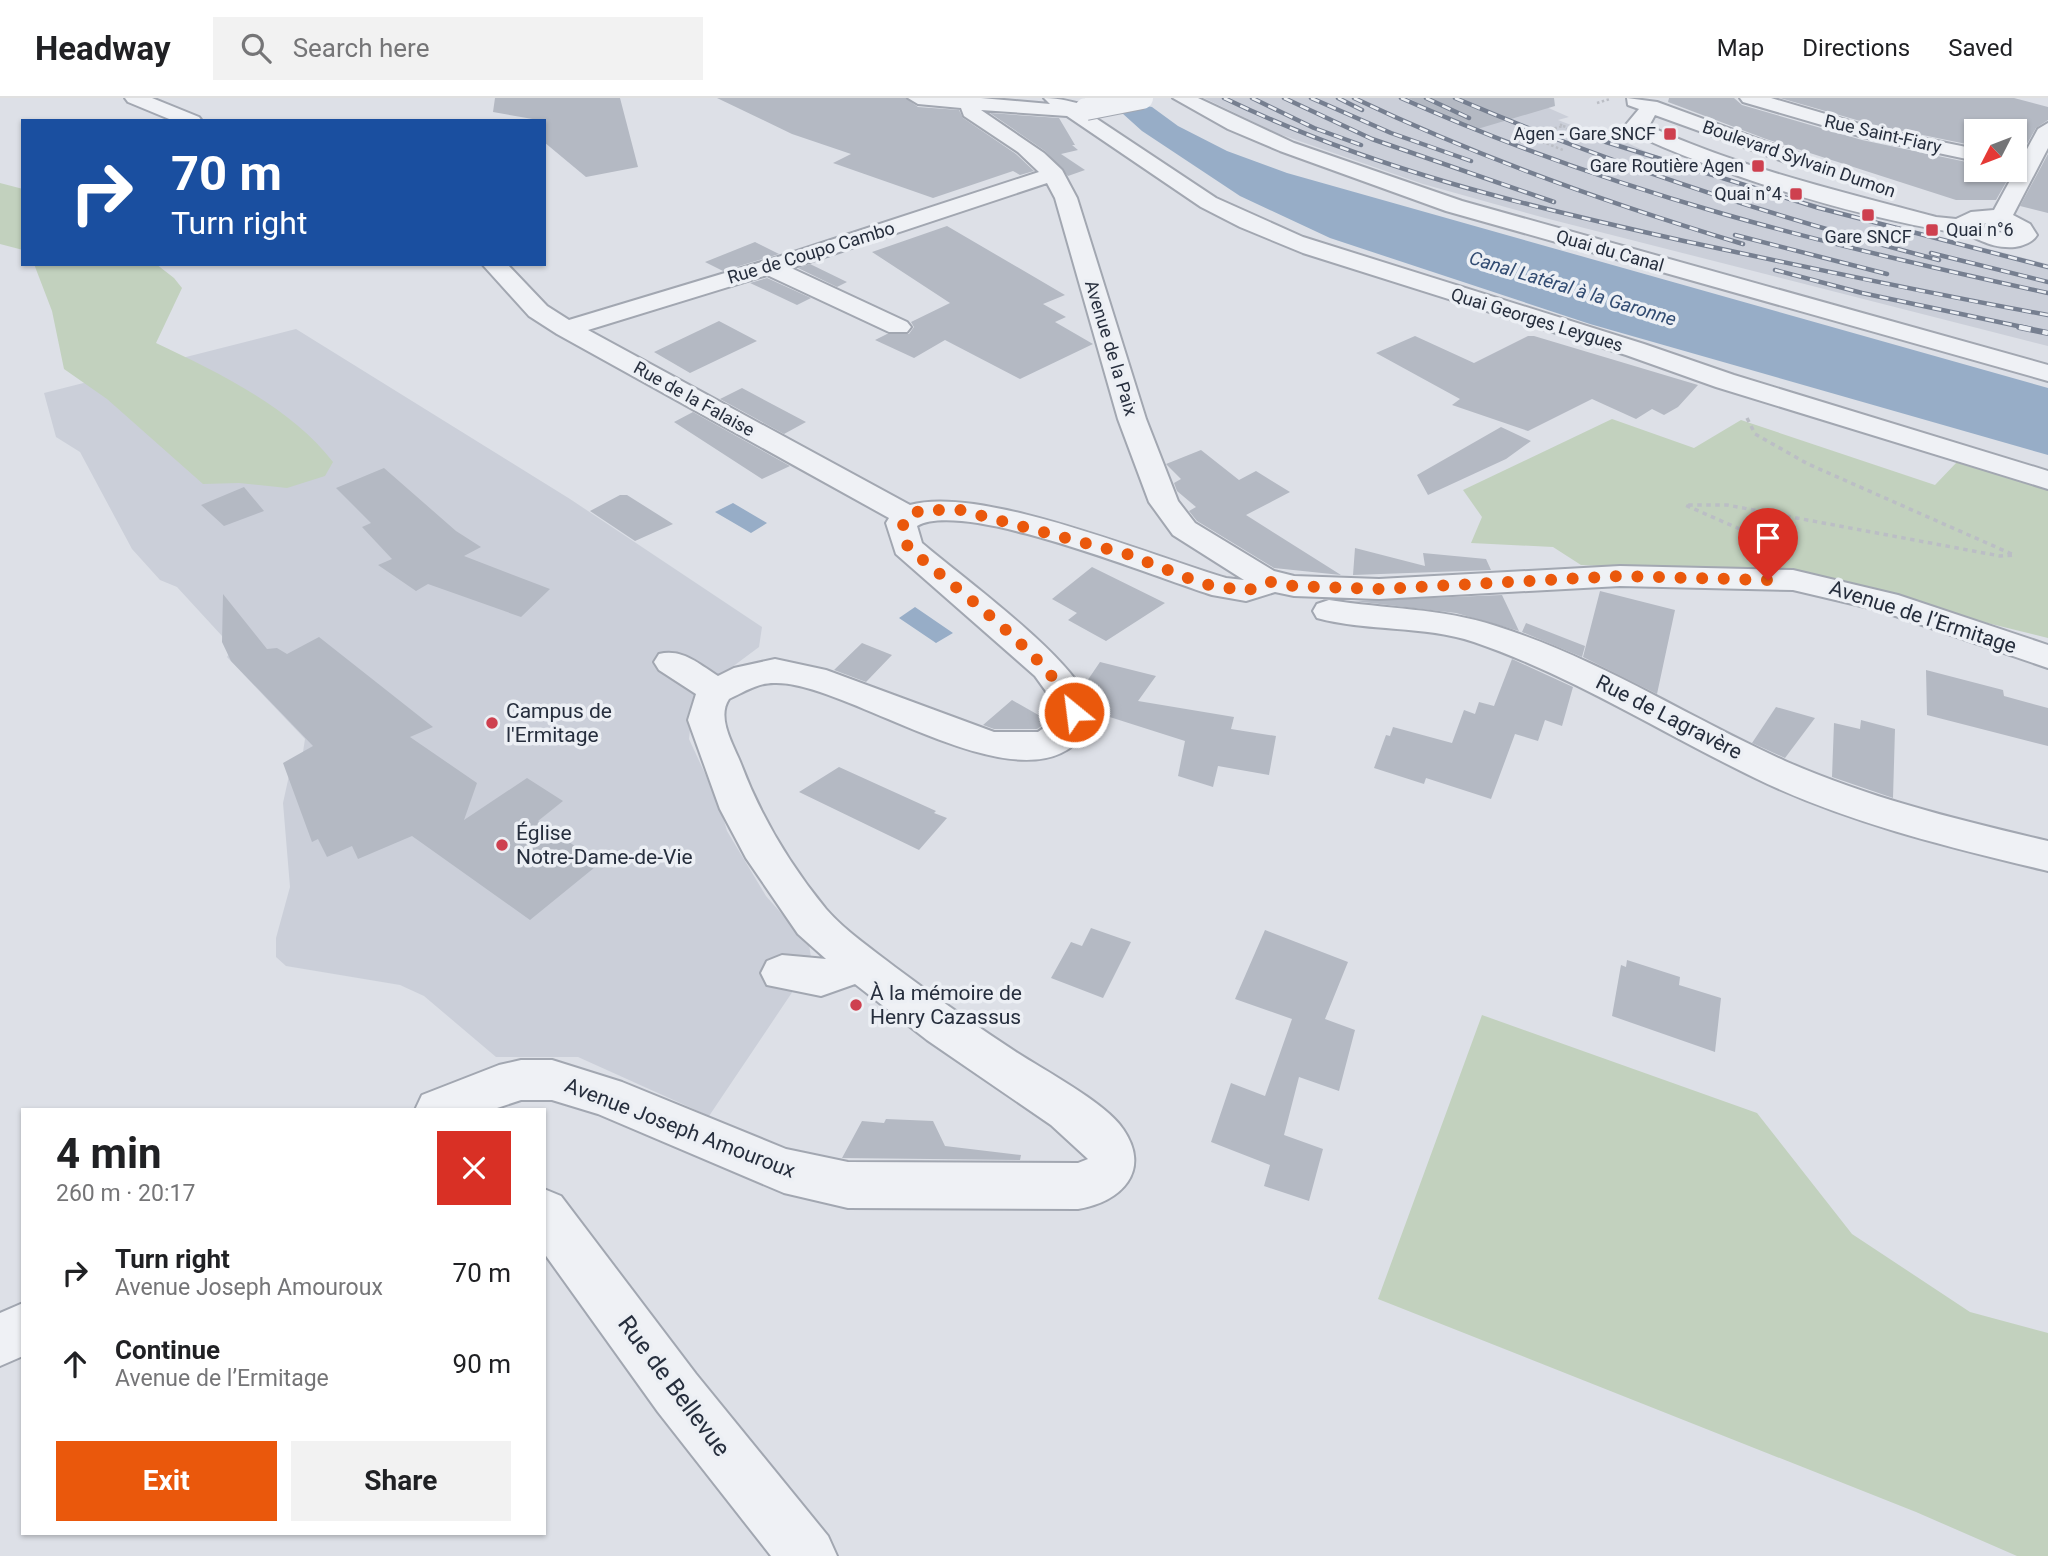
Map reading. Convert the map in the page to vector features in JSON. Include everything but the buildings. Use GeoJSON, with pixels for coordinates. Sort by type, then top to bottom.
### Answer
{"type":"FeatureCollection","features":[{"type":"Feature","properties":{"kind":"street"},"geometry":{"type":"LineString","coordinates":[[135,98],[187,119]]}},
{"type":"Feature","properties":{"kind":"street"},"geometry":{"type":"LineString","coordinates":[[924,99],[975,110],[1071,106],[1142,98]]}},
{"type":"Feature","properties":{"kind":"street","name":"Quai du Canal"},"geometry":{"type":"LineString","coordinates":[[1183,98],[1235,125],[1443,202],[2048,373]]}},
{"type":"Feature","properties":{"kind":"street","name":"Boulevard Sylvain Dumon"},"geometry":{"type":"LineString","coordinates":[[1629,98],[1648,112],[1683,120],[1806,162]]}},
{"type":"Feature","properties":{"kind":"street","name":"Rue Saint-Fiary"},"geometry":{"type":"LineString","coordinates":[[1750,98],[1870,132],[1964,152]]}},
{"type":"Feature","properties":{"kind":"street","name":"Quai Georges Leygues"},"geometry":{"type":"LineString","coordinates":[[1071,106],[1094,129],[1193,193],[1232,215],[1302,244],[1684,365],[1725,382],[2048,480]]}},
{"type":"Feature","properties":{"kind":"street"},"geometry":{"type":"LineString","coordinates":[[1683,120],[1709,107]]}},
{"type":"Feature","properties":{"kind":"street","name":"Avenue de la Paix"},"geometry":{"type":"LineString","coordinates":[[975,110],[1040,156],[1055,174],[1066,198],[1132,419],[1164,502],[1178,524],[1198,540],[1283,584]]}},
{"type":"Feature","properties":{"kind":"street"},"geometry":{"type":"LineString","coordinates":[[1648,112],[1634,127],[1686,151],[1798,187],[1935,224],[2000,219],[2015,224],[2033,241]]}},
{"type":"Feature","properties":{"kind":"street"},"geometry":{"type":"LineString","coordinates":[[2027,158],[2045,140]]}},
{"type":"Feature","properties":{"kind":"street","name":"Rue de Coupo Cambo"},"geometry":{"type":"LineString","coordinates":[[566,329],[769,267],[1055,174]]}},
{"type":"Feature","properties":{"kind":"street"},"geometry":{"type":"LineString","coordinates":[[1333,182],[1420,207],[1432,208],[1443,202]]}},
{"type":"Feature","properties":{"kind":"street"},"geometry":{"type":"LineString","coordinates":[[2000,219],[2014,182]]}},
{"type":"Feature","properties":{"kind":"street","name":"Boulevard Sylvain Dumon"},"geometry":{"type":"LineString","coordinates":[[1884,188],[1956,211],[1967,223]]}},
{"type":"Feature","properties":{"kind":"street"},"geometry":{"type":"LineString","coordinates":[[1967,223],[1988,238],[2033,241]]}},
{"type":"Feature","properties":{"kind":"street","name":"Rue de la Falaise"},"geometry":{"type":"LineString","coordinates":[[496,266],[538,311],[566,329],[907,516]]}},
{"type":"Feature","properties":{"kind":"street"},"geometry":{"type":"LineString","coordinates":[[769,267],[898,327]]}},
{"type":"Feature","properties":{"kind":"street"},"geometry":{"type":"LineString","coordinates":[[671,662],[717,691],[746,677],[775,671],[785,672],[814,678],[991,745],[1038,746],[1055,741],[1073,723],[1074,712],[1063,688],[1046,668],[908,547],[901,523],[907,516],[921,510],[960,510],[1127,554],[1186,578],[1223,588],[1246,591],[1283,584]]}},
{"type":"Feature","properties":{"kind":"street","name":"Avenue de l’Ermitage"},"geometry":{"type":"LineString","coordinates":[[1283,584],[1380,589],[1620,576],[1793,580],[1887,602],[2048,657]]}},
{"type":"Feature","properties":{"kind":"street","name":"Rue de Lagravère"},"geometry":{"type":"LineString","coordinates":[[1283,584],[1324,610],[1420,619],[1484,633],[1586,675],[1771,769],[1840,799],[1904,821],[2048,856]]}},
{"type":"Feature","properties":{"kind":"street","name":"Avenue Joseph Amouroux"},"geometry":{"type":"LineString","coordinates":[[466,1104],[521,1080],[552,1080],[606,1096],[784,1171],[848,1185],[1078,1186],[1092,1184],[1107,1174],[1112,1163],[1112,1153],[1090,1126],[942,1027],[856,961],[813,922],[760,847],[739,809],[706,720],[709,701],[717,691]]}},
{"type":"Feature","properties":{"kind":"street"},"geometry":{"type":"LineString","coordinates":[[782,973],[808,978],[835,977],[856,961]]}},
{"type":"Feature","properties":{"kind":"street","name":"Rue de Bellevue"},"geometry":{"type":"LineString","coordinates":[[546,1215],[677,1393],[808,1556]]}},
{"type":"Feature","properties":{"kind":"street"},"geometry":{"type":"LineString","coordinates":[[0,1340],[21,1330]]}},
{"type":"Feature","properties":{"kind":"path"},"geometry":{"type":"LineString","coordinates":[[1528,136],[1565,127],[1558,123]]}},
{"type":"Feature","properties":{"kind":"path"},"geometry":{"type":"LineString","coordinates":[[1521,133],[1563,150]]}},
{"type":"Feature","properties":{"kind":"path"},"geometry":{"type":"LineString","coordinates":[[1744,415],[1755,434],[1808,464],[2014,555],[2000,556],[1727,505],[1685,505],[1693,511],[1757,535],[1789,552]]}},
{"type":"Feature","properties":{"kind":"shaded area"},"geometry":{"type":"Polygon","coordinates":[[[1204,98],[1526,98],[1569,117],[1558,120],[1602,137],[1609,135],[1652,154],[1724,177],[1859,216],[2048,264],[2048,346],[1545,218],[1423,184],[1279,134],[1204,98]]]}},
{"type":"Feature","properties":{"kind":"shaded area","name":"Campus de l'Ermitage"},"geometry":{"type":"Polygon","coordinates":[[[296,329],[570,499],[762,627],[759,647],[712,682],[692,712],[689,739],[720,806],[727,831],[766,896],[809,945],[811,957],[786,959],[780,979],[793,991],[709,1116],[578,1057],[496,1057],[424,996],[400,985],[286,966],[276,957],[276,938],[290,887],[283,803],[290,771],[303,752],[305,739],[227,657],[230,653],[222,636],[177,587],[160,580],[132,549],[80,452],[56,437],[44,393],[296,329]]]}},
{"type":"Feature","properties":{"kind":"green space"},"geometry":{"type":"Polygon","coordinates":[[[0,183],[21,188],[21,249],[0,244],[0,183]]]}},
{"type":"Feature","properties":{"kind":"green space"},"geometry":{"type":"Polygon","coordinates":[[[35,266],[159,266],[182,288],[156,343],[228,379],[275,408],[316,442],[333,462],[325,476],[287,488],[239,483],[203,484],[107,399],[64,369],[52,311],[35,266]]]}},
{"type":"Feature","properties":{"kind":"green space"},"geometry":{"type":"Polygon","coordinates":[[[1612,419],[1694,448],[1741,420],[1935,485],[1957,462],[2048,489],[2048,638],[1792,575],[1581,565],[1553,547],[1471,543],[1482,517],[1463,490],[1612,419]]]}},
{"type":"Feature","properties":{"kind":"green space"},"geometry":{"type":"Polygon","coordinates":[[[1482,1015],[1757,1113],[1852,1234],[1970,1312],[2048,1333],[2048,1556],[2017,1556],[1916,1512],[1378,1299],[1482,1015]]]}},
{"type":"Feature","properties":{"kind":"water","name":"Canal Latéral à la Garonne"},"geometry":{"type":"Polygon","coordinates":[[[1142,105],[1152,107],[1178,126],[1227,151],[1287,173],[2048,388],[2048,455],[1590,324],[1330,238],[1240,196],[1142,131],[1122,113],[1142,105]]]}},
{"type":"Feature","properties":{"kind":"water"},"geometry":{"type":"Polygon","coordinates":[[[733,503],[767,523],[751,533],[715,512],[733,503]]]}},
{"type":"Feature","properties":{"kind":"water"},"geometry":{"type":"Polygon","coordinates":[[[915,607],[953,633],[936,643],[899,618],[915,607]]]}},
{"type":"Feature","properties":{"kind":"railway"},"geometry":{"type":"LineString","coordinates":[[1224,98],[1279,123],[1392,165],[1508,199],[1729,251],[2048,315]]}},
{"type":"Feature","properties":{"kind":"railway"},"geometry":{"type":"LineString","coordinates":[[1252,98],[1314,128],[1361,145]]}},
{"type":"Feature","properties":{"kind":"railway"},"geometry":{"type":"LineString","coordinates":[[1284,98],[1372,139],[1554,202]]}},
{"type":"Feature","properties":{"kind":"railway"},"geometry":{"type":"LineString","coordinates":[[1311,98],[1391,133],[1471,161]]}},
{"type":"Feature","properties":{"kind":"railway"},"geometry":{"type":"LineString","coordinates":[[1338,98],[1362,110]]}},
{"type":"Feature","properties":{"kind":"railway"},"geometry":{"type":"LineString","coordinates":[[1354,98],[1497,160],[1644,213],[1743,244]]}},
{"type":"Feature","properties":{"kind":"railway"},"geometry":{"type":"LineString","coordinates":[[1401,98],[1481,132],[1639,189],[1800,235],[2048,293]]}},
{"type":"Feature","properties":{"kind":"railway"},"geometry":{"type":"LineString","coordinates":[[1426,98],[1469,118]]}},
{"type":"Feature","properties":{"kind":"railway"},"geometry":{"type":"LineString","coordinates":[[1455,98],[1574,146],[1694,188],[1939,260]]}},
{"type":"Feature","properties":{"kind":"railway"},"geometry":{"type":"LineString","coordinates":[[1593,138],[1819,208],[2048,267]]}},
{"type":"Feature","properties":{"kind":"railway"},"geometry":{"type":"LineString","coordinates":[[1735,235],[1887,274]]}},
{"type":"Feature","properties":{"kind":"railway"},"geometry":{"type":"LineString","coordinates":[[1931,253],[2048,282]]}},
{"type":"Feature","properties":{"kind":"railway"},"geometry":{"type":"LineString","coordinates":[[1775,270],[1862,293],[2027,328]]}},
{"type":"Feature","properties":{"kind":"railway"},"geometry":{"type":"LineString","coordinates":[[2019,327],[2048,333]]}},
{"type":"Feature","properties":{"kind":"place","name":"Agen - Gare SNCF"},"geometry":{"type":"Point","coordinates":[1670,134]}},
{"type":"Feature","properties":{"kind":"place","name":"Gare Routière Agen"},"geometry":{"type":"Point","coordinates":[1758,166]}},
{"type":"Feature","properties":{"kind":"place","name":"Quai n°4"},"geometry":{"type":"Point","coordinates":[1796,194]}},
{"type":"Feature","properties":{"kind":"place","name":"Gare SNCF"},"geometry":{"type":"Point","coordinates":[1868,215]}},
{"type":"Feature","properties":{"kind":"place","name":"Quai n°6"},"geometry":{"type":"Point","coordinates":[1932,230]}},
{"type":"Feature","properties":{"kind":"place","name":"Campus de l'Ermitage"},"geometry":{"type":"Point","coordinates":[492,723]}},
{"type":"Feature","properties":{"kind":"place","name":"Église Notre-Dame-de-Vie"},"geometry":{"type":"Point","coordinates":[502,845]}},
{"type":"Feature","properties":{"kind":"place","name":"À la mémoire de Henry Cazassus"},"geometry":{"type":"Point","coordinates":[856,1005]}},
{"type":"Feature","properties":{"kind":"route"},"geometry":{"type":"LineString","coordinates":[[1074,712],[1070,699],[1046,668],[908,547],[901,523],[907,516],[921,510],[960,510],[1127,554],[1203,584],[1246,591],[1271,582],[1294,586],[1380,589],[1452,586],[1518,579],[1620,576],[1768,580]]}}]}
